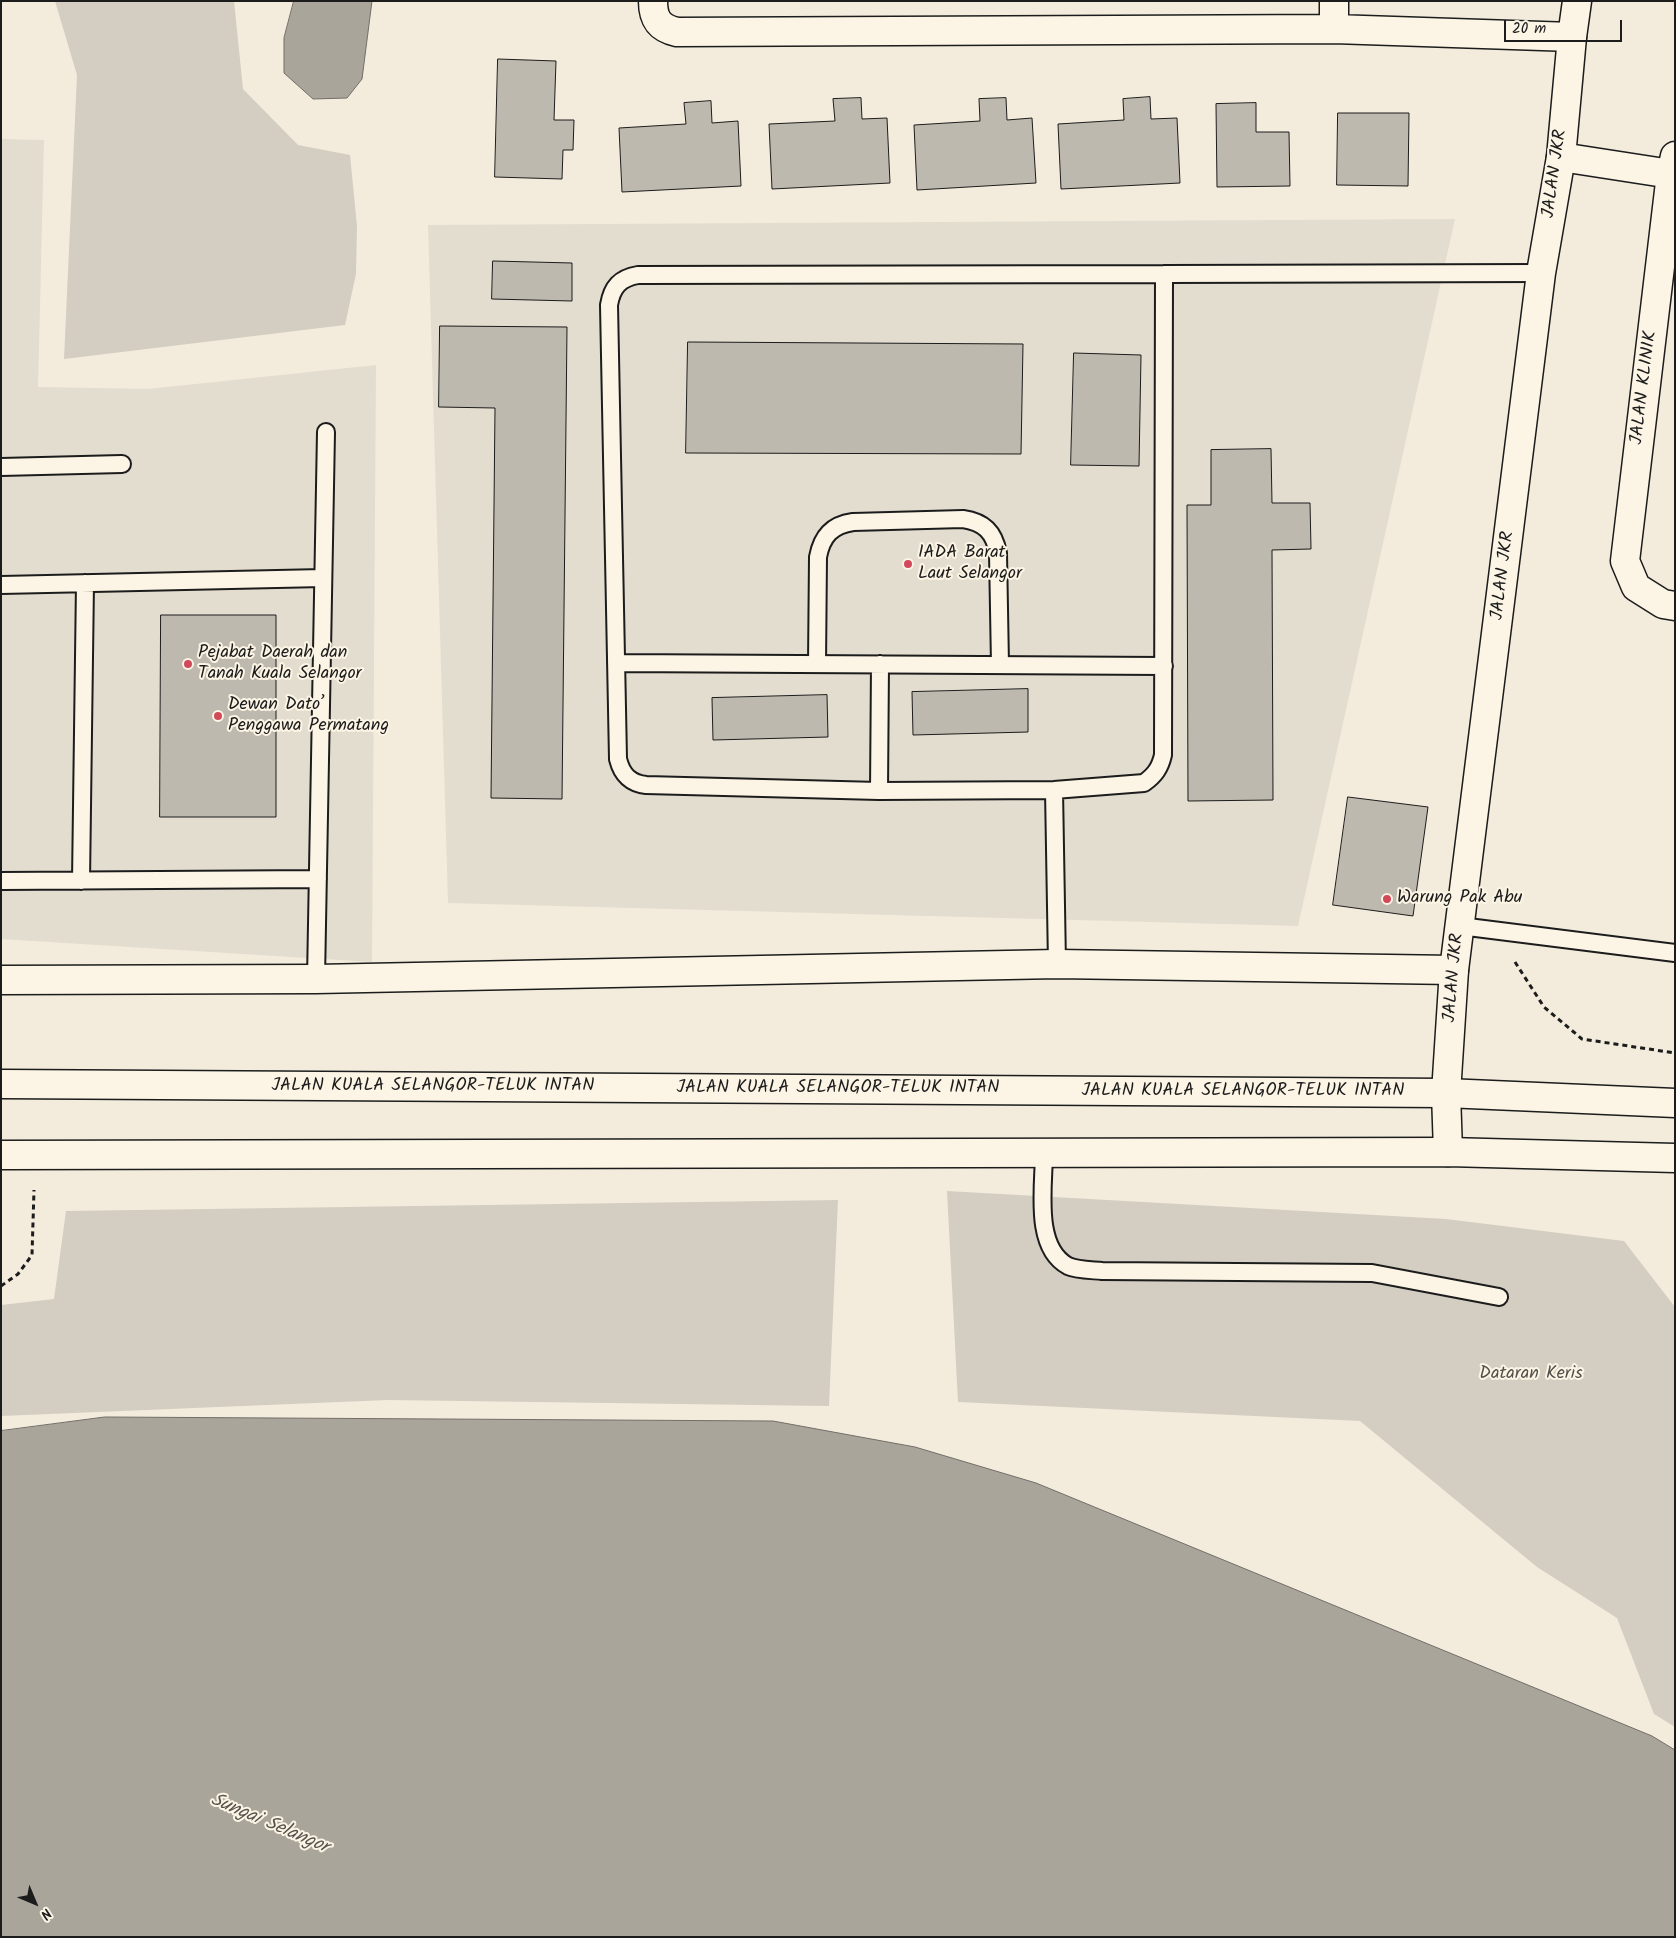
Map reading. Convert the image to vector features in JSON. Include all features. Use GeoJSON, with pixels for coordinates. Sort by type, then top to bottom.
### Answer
{"type":"FeatureCollection","features":[{"type":"Feature","properties":{"kind":"main road"},"geometry":{"type":"LineString","coordinates":[[653,1],[656,21],[665,29],[677,32],[1334,29],[1572,37]]}},
{"type":"Feature","properties":{"kind":"main road"},"geometry":{"type":"LineString","coordinates":[[1334,1],[1334,29]]}},
{"type":"Feature","properties":{"kind":"main road","name":"JALAN JKR"},"geometry":{"type":"LineString","coordinates":[[1448,1152],[1446,1093],[1454,970],[1541,273],[1561,157],[1577,1]]}},
{"type":"Feature","properties":{"kind":"main road"},"geometry":{"type":"LineString","coordinates":[[1561,157],[1673,165]]}},
{"type":"Feature","properties":{"kind":"main road","name":"JALAN KLINIK"},"geometry":{"type":"LineString","coordinates":[[1669,605],[1636,587],[1625,561],[1673,165]]}},
{"type":"Feature","properties":{"kind":"main road"},"geometry":{"type":"LineString","coordinates":[[1,980],[316,979],[1056,964],[1454,970]]}},
{"type":"Feature","properties":{"kind":"main road","name":"JALAN KUALA SELANGOR-TELUK INTAN"},"geometry":{"type":"LineString","coordinates":[[1,1084],[1446,1093],[1675,1103]]}},
{"type":"Feature","properties":{"kind":"main road"},"geometry":{"type":"LineString","coordinates":[[1,1155],[1448,1152],[1675,1158]]}},
{"type":"Feature","properties":{"kind":"lane"},"geometry":{"type":"LineString","coordinates":[[1164,274],[1163,755],[1160,767],[1154,776],[1144,783],[1132,785],[1054,790],[879,791],[636,784],[621,769],[618,759],[608,304],[611,293],[617,284],[627,277],[638,275],[1541,273]]}},
{"type":"Feature","properties":{"kind":"lane"},"geometry":{"type":"LineString","coordinates":[[316,979],[326,432]]}},
{"type":"Feature","properties":{"kind":"lane"},"geometry":{"type":"LineString","coordinates":[[1,467],[122,464]]}},
{"type":"Feature","properties":{"kind":"lane"},"geometry":{"type":"LineString","coordinates":[[817,664],[818,556],[821,544],[828,532],[839,524],[853,522],[962,519],[976,521],[988,529],[995,540],[998,553],[1000,665]]}},
{"type":"Feature","properties":{"kind":"lane"},"geometry":{"type":"LineString","coordinates":[[1,585],[324,578]]}},
{"type":"Feature","properties":{"kind":"lane"},"geometry":{"type":"LineString","coordinates":[[81,881],[85,583]]}},
{"type":"Feature","properties":{"kind":"lane"},"geometry":{"type":"LineString","coordinates":[[616,663],[1164,666]]}},
{"type":"Feature","properties":{"kind":"lane"},"geometry":{"type":"LineString","coordinates":[[879,791],[880,664]]}},
{"type":"Feature","properties":{"kind":"lane"},"geometry":{"type":"LineString","coordinates":[[1054,790],[1056,964]]}},
{"type":"Feature","properties":{"kind":"lane"},"geometry":{"type":"LineString","coordinates":[[1,881],[318,879]]}},
{"type":"Feature","properties":{"kind":"lane"},"geometry":{"type":"LineString","coordinates":[[1460,926],[1675,953]]}},
{"type":"Feature","properties":{"kind":"lane"},"geometry":{"type":"LineString","coordinates":[[1044,1152],[1044,1234],[1051,1252],[1069,1266],[1102,1271],[1372,1273],[1499,1297]]}},
{"type":"Feature","properties":{"kind":"path"},"geometry":{"type":"LineString","coordinates":[[1507,960],[1515,962],[1544,1007],[1582,1039],[1675,1053]]}},
{"type":"Feature","properties":{"kind":"path"},"geometry":{"type":"LineString","coordinates":[[1,1286],[18,1274],[32,1255],[36,1154]]}},
{"type":"Feature","properties":{"kind":"shaded area","name":"Pejabat Daerah dan Tanah Kuala Selangor"},"geometry":{"type":"Polygon","coordinates":[[[1,139],[44,140],[38,387],[148,389],[376,365],[372,962],[1,939],[1,139]]]}},
{"type":"Feature","properties":{"kind":"shaded area","name":"IADA Barat Laut Selangor"},"geometry":{"type":"Polygon","coordinates":[[[1455,219],[1298,926],[448,903],[428,225],[1455,219]]]}},
{"type":"Feature","properties":{"kind":"green space"},"geometry":{"type":"Polygon","coordinates":[[[55,1],[234,1],[243,89],[298,145],[350,155],[357,226],[356,274],[345,325],[64,359],[77,75],[55,1]]]}},
{"type":"Feature","properties":{"kind":"green space","name":"Dataran Keris"},"geometry":{"type":"Polygon","coordinates":[[[947,1191],[1446,1219],[1624,1241],[1675,1307],[1675,1727],[1654,1714],[1617,1618],[1537,1567],[1360,1421],[958,1402],[947,1191]]]}},
{"type":"Feature","properties":{"kind":"green space"},"geometry":{"type":"Polygon","coordinates":[[[838,1200],[829,1406],[388,1400],[1,1416],[1,1305],[54,1299],[66,1211],[838,1200]]]}},
{"type":"Feature","properties":{"kind":"water"},"geometry":{"type":"Polygon","coordinates":[[[294,1],[372,1],[362,79],[347,98],[313,99],[284,73],[284,38],[294,1]]]}},
{"type":"Feature","properties":{"kind":"water","name":"Sungai Selangor"},"geometry":{"type":"Polygon","coordinates":[[[105,1417],[773,1421],[915,1447],[1036,1483],[1652,1736],[1675,1750],[1675,1937],[1,1937],[1,1431],[105,1417]]]}},
{"type":"Feature","properties":{"kind":"building"},"geometry":{"type":"Polygon","coordinates":[[[498,59],[556,61],[554,120],[574,120],[573,150],[563,150],[562,179],[495,177],[498,59]]]}},
{"type":"Feature","properties":{"kind":"building"},"geometry":{"type":"Polygon","coordinates":[[[1150,97],[1151,119],[1177,118],[1180,183],[1061,189],[1058,124],[1124,120],[1123,99],[1150,97]]]}},
{"type":"Feature","properties":{"kind":"building"},"geometry":{"type":"Polygon","coordinates":[[[861,98],[862,119],[887,118],[890,183],[772,189],[769,124],[835,121],[833,99],[861,98]]]}},
{"type":"Feature","properties":{"kind":"building"},"geometry":{"type":"Polygon","coordinates":[[[1006,98],[1007,120],[1032,118],[1036,183],[917,190],[914,125],[980,121],[979,99],[1006,98]]]}},
{"type":"Feature","properties":{"kind":"building"},"geometry":{"type":"Polygon","coordinates":[[[711,101],[712,123],[738,121],[741,186],[622,192],[619,128],[686,124],[684,103],[711,101]]]}},
{"type":"Feature","properties":{"kind":"building"},"geometry":{"type":"Polygon","coordinates":[[[1256,103],[1256,132],[1289,132],[1290,186],[1217,187],[1216,104],[1256,103]]]}},
{"type":"Feature","properties":{"kind":"building"},"geometry":{"type":"Polygon","coordinates":[[[1338,113],[1409,113],[1408,186],[1337,185],[1338,113]]]}},
{"type":"Feature","properties":{"kind":"building"},"geometry":{"type":"Polygon","coordinates":[[[493,261],[572,263],[572,301],[492,299],[493,261]]]}},
{"type":"Feature","properties":{"kind":"building"},"geometry":{"type":"Polygon","coordinates":[[[440,326],[567,327],[562,799],[491,798],[495,408],[439,407],[440,326]]]}},
{"type":"Feature","properties":{"kind":"building"},"geometry":{"type":"Polygon","coordinates":[[[688,342],[1023,344],[1021,454],[686,453],[688,342]]]}},
{"type":"Feature","properties":{"kind":"building"},"geometry":{"type":"Polygon","coordinates":[[[1074,353],[1141,355],[1139,466],[1071,465],[1074,353]]]}},
{"type":"Feature","properties":{"kind":"building"},"geometry":{"type":"Polygon","coordinates":[[[1271,449],[1272,503],[1310,503],[1311,549],[1272,550],[1273,800],[1188,801],[1187,505],[1211,505],[1211,450],[1271,449]]]}},
{"type":"Feature","properties":{"kind":"building","name":"Dewan Dato’ Penggawa Permatang"},"geometry":{"type":"Polygon","coordinates":[[[161,615],[276,615],[276,817],[160,817],[161,615]]]}},
{"type":"Feature","properties":{"kind":"building"},"geometry":{"type":"Polygon","coordinates":[[[1028,689],[1028,732],[913,735],[912,692],[1028,689]]]}},
{"type":"Feature","properties":{"kind":"building"},"geometry":{"type":"Polygon","coordinates":[[[827,695],[828,737],[713,740],[712,698],[827,695]]]}},
{"type":"Feature","properties":{"kind":"building"},"geometry":{"type":"Polygon","coordinates":[[[1348,797],[1428,807],[1413,916],[1333,905],[1348,797]]]}},
{"type":"Feature","properties":{"kind":"place","name":"IADA Barat Laut Selangor"},"geometry":{"type":"Point","coordinates":[908,564]}},
{"type":"Feature","properties":{"kind":"place","name":"Pejabat Daerah dan Tanah Kuala Selangor"},"geometry":{"type":"Point","coordinates":[188,664]}},
{"type":"Feature","properties":{"kind":"place","name":"Dewan Dato’ Penggawa Permatang"},"geometry":{"type":"Point","coordinates":[218,716]}},
{"type":"Feature","properties":{"kind":"place","name":"Warung Pak Abu"},"geometry":{"type":"Point","coordinates":[1387,899]}}]}
